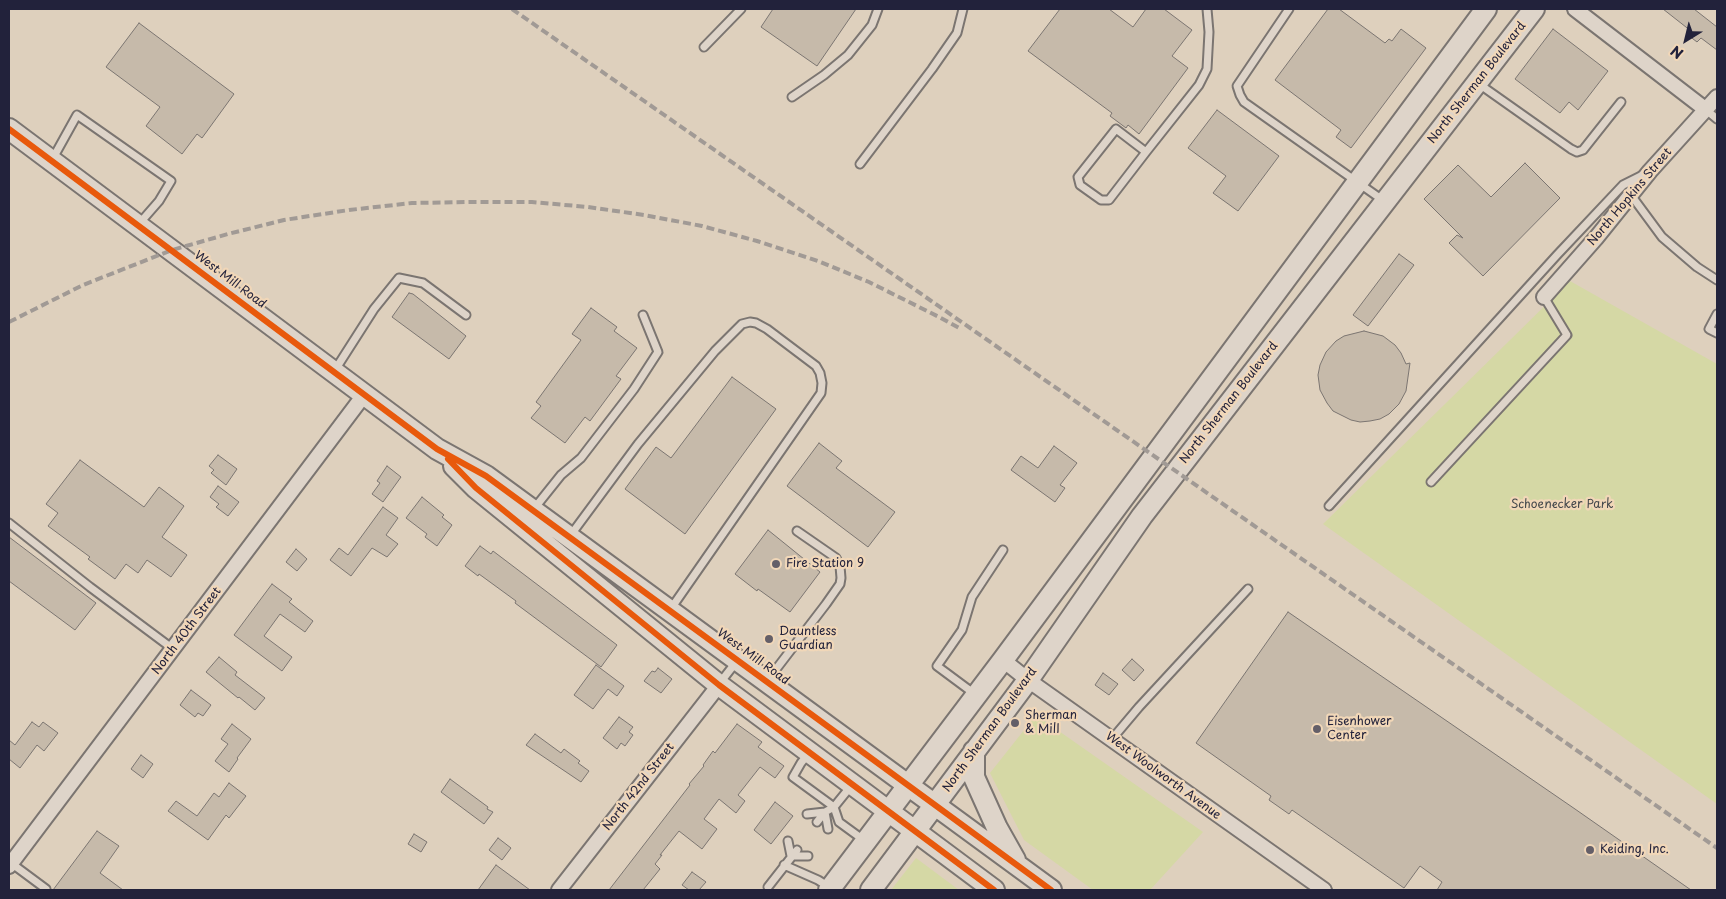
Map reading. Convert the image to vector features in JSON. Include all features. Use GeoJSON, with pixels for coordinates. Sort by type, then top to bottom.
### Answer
{"type":"FeatureCollection","features":[{"type":"Feature","properties":{"kind":"main road"},"geometry":{"type":"LineString","coordinates":[[831,890],[907,785],[1003,660],[1486,9]]}},
{"type":"Feature","properties":{"kind":"main road","name":"North Sherman Boulevard"},"geometry":{"type":"LineString","coordinates":[[871,890],[1028,680],[1142,516],[1534,9]]}},
{"type":"Feature","properties":{"kind":"main road","name":"West Mill Road"},"geometry":{"type":"LineString","coordinates":[[9,129],[437,449],[486,476],[1051,890]]}},
{"type":"Feature","properties":{"kind":"main road","name":"West Mill Road"},"geometry":{"type":"LineString","coordinates":[[437,449],[476,488],[719,685],[994,890]]}},
{"type":"Feature","properties":{"kind":"main road"},"geometry":{"type":"LineString","coordinates":[[974,751],[974,777],[997,828],[1019,868]]}},
{"type":"Feature","properties":{"kind":"street"},"geometry":{"type":"LineString","coordinates":[[1575,9],[1705,109]]}},
{"type":"Feature","properties":{"kind":"street","name":"North Hopkins Street"},"geometry":{"type":"LineString","coordinates":[[1544,297],[1596,238],[1650,171],[1717,97]]}},
{"type":"Feature","properties":{"kind":"street","name":"North 40th Street"},"geometry":{"type":"LineString","coordinates":[[10,864],[364,395]]}},
{"type":"Feature","properties":{"kind":"street","name":"West Woolworth Avenue"},"geometry":{"type":"LineString","coordinates":[[1003,660],[1028,680],[1324,890]]}},
{"type":"Feature","properties":{"kind":"street","name":"North 42nd Street"},"geometry":{"type":"LineString","coordinates":[[560,890],[719,685]]}},
{"type":"Feature","properties":{"kind":"lane"},"geometry":{"type":"LineString","coordinates":[[704,47],[741,9]]}},
{"type":"Feature","properties":{"kind":"lane"},"geometry":{"type":"LineString","coordinates":[[792,98],[848,55],[872,25],[878,9]]}},
{"type":"Feature","properties":{"kind":"lane"},"geometry":{"type":"LineString","coordinates":[[860,164],[932,69],[956,33],[963,9]]}},
{"type":"Feature","properties":{"kind":"lane"},"geometry":{"type":"LineString","coordinates":[[1146,152],[1116,129],[1078,177],[1080,184],[1101,200],[1109,200],[1199,85],[1207,69],[1209,32],[1207,9]]}},
{"type":"Feature","properties":{"kind":"lane"},"geometry":{"type":"LineString","coordinates":[[1289,9],[1237,86],[1240,95],[1244,102],[1385,202]]}},
{"type":"Feature","properties":{"kind":"lane"},"geometry":{"type":"LineString","coordinates":[[1477,82],[1577,152],[1583,150],[1621,102]]}},
{"type":"Feature","properties":{"kind":"lane"},"geometry":{"type":"LineString","coordinates":[[1705,109],[1717,119]]}},
{"type":"Feature","properties":{"kind":"lane"},"geometry":{"type":"LineString","coordinates":[[51,160],[77,115],[171,181],[159,201],[138,225]]}},
{"type":"Feature","properties":{"kind":"lane"},"geometry":{"type":"LineString","coordinates":[[1329,506],[1623,185],[1650,171]]}},
{"type":"Feature","properties":{"kind":"lane"},"geometry":{"type":"LineString","coordinates":[[1631,195],[1662,237],[1697,268],[1717,280]]}},
{"type":"Feature","properties":{"kind":"lane"},"geometry":{"type":"LineString","coordinates":[[334,372],[374,309],[399,278],[423,283],[466,315]]}},
{"type":"Feature","properties":{"kind":"lane"},"geometry":{"type":"LineString","coordinates":[[1431,482],[1567,335],[1544,297]]}},
{"type":"Feature","properties":{"kind":"lane"},"geometry":{"type":"LineString","coordinates":[[1717,314],[1709,328],[1717,333]]}},
{"type":"Feature","properties":{"kind":"lane"},"geometry":{"type":"LineString","coordinates":[[533,510],[561,475],[581,458],[634,389],[658,352],[642,315]]}},
{"type":"Feature","properties":{"kind":"lane"},"geometry":{"type":"LineString","coordinates":[[569,537],[632,451],[715,351],[742,324],[750,322],[768,329],[816,366],[822,383],[821,393],[670,610]]}},
{"type":"Feature","properties":{"kind":"lane"},"geometry":{"type":"LineString","coordinates":[[9,523],[90,588],[173,649]]}},
{"type":"Feature","properties":{"kind":"lane"},"geometry":{"type":"LineString","coordinates":[[767,681],[840,584],[840,566],[836,558],[797,531]]}},
{"type":"Feature","properties":{"kind":"lane"},"geometry":{"type":"LineString","coordinates":[[976,695],[937,666],[962,630],[972,597],[1003,550]]}},
{"type":"Feature","properties":{"kind":"lane"},"geometry":{"type":"LineString","coordinates":[[1112,739],[1248,589]]}},
{"type":"Feature","properties":{"kind":"lane"},"geometry":{"type":"LineString","coordinates":[[719,685],[738,660]]}},
{"type":"Feature","properties":{"kind":"lane"},"geometry":{"type":"LineString","coordinates":[[809,753],[793,777],[834,807],[840,822],[865,842]]}},
{"type":"Feature","properties":{"kind":"lane"},"geometry":{"type":"LineString","coordinates":[[817,822],[825,812],[834,807],[852,785]]}},
{"type":"Feature","properties":{"kind":"lane"},"geometry":{"type":"LineString","coordinates":[[808,814],[825,812]]}},
{"type":"Feature","properties":{"kind":"lane"},"geometry":{"type":"LineString","coordinates":[[825,812],[828,830]]}},
{"type":"Feature","properties":{"kind":"lane"},"geometry":{"type":"LineString","coordinates":[[788,841],[792,856]]}},
{"type":"Feature","properties":{"kind":"lane"},"geometry":{"type":"LineString","coordinates":[[768,887],[797,850]]}},
{"type":"Feature","properties":{"kind":"lane"},"geometry":{"type":"LineString","coordinates":[[792,856],[808,856]]}},
{"type":"Feature","properties":{"kind":"lane"},"geometry":{"type":"LineString","coordinates":[[10,864],[46,889]]}},
{"type":"Feature","properties":{"kind":"lane"},"geometry":{"type":"LineString","coordinates":[[784,865],[818,880],[831,890]]}},
{"type":"Feature","properties":{"kind":"green space","name":"Schoenecker Park"},"geometry":{"type":"Polygon","coordinates":[[[1570,281],[1717,364],[1717,804],[1323,524],[1570,281]]]}},
{"type":"Feature","properties":{"kind":"green space"},"geometry":{"type":"Polygon","coordinates":[[[1036,715],[1203,832],[1150,890],[1093,890],[1024,840],[990,773],[1036,715]]]}},
{"type":"Feature","properties":{"kind":"green space"},"geometry":{"type":"Polygon","coordinates":[[[916,858],[959,890],[891,890],[916,858]]]}},
{"type":"Feature","properties":{"kind":"building"},"geometry":{"type":"Polygon","coordinates":[[[773,9],[856,9],[817,66],[761,27],[773,9]]]}},
{"type":"Feature","properties":{"kind":"building"},"geometry":{"type":"Polygon","coordinates":[[[1060,9],[1109,9],[1133,27],[1146,9],[1164,9],[1192,30],[1172,56],[1188,68],[1139,134],[1128,125],[1126,128],[1110,116],[1112,113],[1028,51],[1060,9]]]}},
{"type":"Feature","properties":{"kind":"building"},"geometry":{"type":"Polygon","coordinates":[[[1328,9],[1339,9],[1385,43],[1389,39],[1392,41],[1401,29],[1426,48],[1351,148],[1336,137],[1341,130],[1275,80],[1328,9]]]}},
{"type":"Feature","properties":{"kind":"building"},"geometry":{"type":"Polygon","coordinates":[[[1663,9],[1694,9],[1717,27],[1717,50],[1701,38],[1697,42],[1688,35],[1691,31],[1663,9]]]}},
{"type":"Feature","properties":{"kind":"building"},"geometry":{"type":"Polygon","coordinates":[[[139,23],[234,94],[202,138],[197,134],[182,154],[146,126],[160,107],[106,67],[139,23]]]}},
{"type":"Feature","properties":{"kind":"building"},"geometry":{"type":"Polygon","coordinates":[[[1553,29],[1608,71],[1578,110],[1569,102],[1560,113],[1515,79],[1553,29]]]}},
{"type":"Feature","properties":{"kind":"building"},"geometry":{"type":"Polygon","coordinates":[[[1217,110],[1279,156],[1238,211],[1213,193],[1226,176],[1188,148],[1217,110]]]}},
{"type":"Feature","properties":{"kind":"building"},"geometry":{"type":"Polygon","coordinates":[[[1525,163],[1560,198],[1483,276],[1449,243],[1457,235],[1463,238],[1424,199],[1458,165],[1491,197],[1525,163]]]}},
{"type":"Feature","properties":{"kind":"building"},"geometry":{"type":"Polygon","coordinates":[[[1399,254],[1414,265],[1368,326],[1353,315],[1399,254]]]}},
{"type":"Feature","properties":{"kind":"building"},"geometry":{"type":"Polygon","coordinates":[[[409,293],[413,294],[466,336],[449,359],[392,317],[409,293]]]}},
{"type":"Feature","properties":{"kind":"building"},"geometry":{"type":"Polygon","coordinates":[[[591,308],[617,327],[614,331],[637,348],[616,376],[621,379],[590,421],[585,417],[565,443],[531,418],[541,406],[536,402],[581,340],[572,334],[591,308]]]}},
{"type":"Feature","properties":{"kind":"building"},"geometry":{"type":"Polygon","coordinates":[[[1364,331],[1383,336],[1395,345],[1406,364],[1410,363],[1406,391],[1399,404],[1389,414],[1380,419],[1360,422],[1351,420],[1333,411],[1320,390],[1318,375],[1326,352],[1336,341],[1344,336],[1364,331]]]}},
{"type":"Feature","properties":{"kind":"building"},"geometry":{"type":"Polygon","coordinates":[[[732,377],[776,409],[685,534],[625,489],[656,447],[671,458],[732,377]]]}},
{"type":"Feature","properties":{"kind":"building"},"geometry":{"type":"Polygon","coordinates":[[[819,443],[842,461],[836,468],[895,512],[868,547],[787,486],[819,443]]]}},
{"type":"Feature","properties":{"kind":"building"},"geometry":{"type":"Polygon","coordinates":[[[1054,446],[1077,463],[1060,485],[1065,488],[1055,502],[1011,470],[1021,456],[1038,468],[1054,446]]]}},
{"type":"Feature","properties":{"kind":"building"},"geometry":{"type":"Polygon","coordinates":[[[218,455],[237,469],[226,485],[211,473],[214,470],[209,466],[218,455]]]}},
{"type":"Feature","properties":{"kind":"building"},"geometry":{"type":"Polygon","coordinates":[[[80,460],[144,507],[159,487],[184,506],[162,537],[187,555],[171,577],[147,560],[138,573],[126,564],[115,579],[88,559],[90,557],[48,526],[58,513],[46,504],[80,460]]]}},
{"type":"Feature","properties":{"kind":"building"},"geometry":{"type":"Polygon","coordinates":[[[387,466],[401,477],[383,502],[372,494],[380,483],[377,481],[387,466]]]}},
{"type":"Feature","properties":{"kind":"building"},"geometry":{"type":"Polygon","coordinates":[[[218,486],[239,502],[228,516],[216,507],[219,504],[210,497],[218,486]]]}},
{"type":"Feature","properties":{"kind":"building"},"geometry":{"type":"Polygon","coordinates":[[[422,497],[444,515],[442,517],[452,525],[437,546],[425,537],[427,534],[406,518],[422,497]]]}},
{"type":"Feature","properties":{"kind":"building"},"geometry":{"type":"Polygon","coordinates":[[[383,507],[398,518],[386,535],[398,544],[387,557],[372,548],[351,576],[330,560],[339,548],[348,555],[383,507]]]}},
{"type":"Feature","properties":{"kind":"building","name":"Fire Station 9"},"geometry":{"type":"Polygon","coordinates":[[[768,530],[820,572],[790,612],[735,574],[768,530]]]}},
{"type":"Feature","properties":{"kind":"building"},"geometry":{"type":"Polygon","coordinates":[[[9,537],[96,603],[75,630],[9,581],[9,537]]]}},
{"type":"Feature","properties":{"kind":"building"},"geometry":{"type":"Polygon","coordinates":[[[480,546],[491,554],[493,551],[617,645],[601,667],[515,603],[516,601],[465,566],[480,546]]]}},
{"type":"Feature","properties":{"kind":"building"},"geometry":{"type":"Polygon","coordinates":[[[296,549],[307,559],[297,571],[286,562],[296,549]]]}},
{"type":"Feature","properties":{"kind":"building"},"geometry":{"type":"Polygon","coordinates":[[[272,584],[292,599],[289,602],[313,621],[305,632],[280,614],[264,636],[292,657],[282,671],[234,635],[272,584]]]}},
{"type":"Feature","properties":{"kind":"building"},"geometry":{"type":"Polygon","coordinates":[[[1288,612],[1691,890],[1437,890],[1442,882],[1420,866],[1404,888],[1292,810],[1289,814],[1269,800],[1271,796],[1196,743],[1288,612]]]}},
{"type":"Feature","properties":{"kind":"building"},"geometry":{"type":"Polygon","coordinates":[[[219,657],[237,672],[235,675],[265,698],[255,710],[206,672],[219,657]]]}},
{"type":"Feature","properties":{"kind":"building"},"geometry":{"type":"Polygon","coordinates":[[[1132,659],[1144,670],[1134,681],[1122,670],[1132,659]]]}},
{"type":"Feature","properties":{"kind":"building"},"geometry":{"type":"Polygon","coordinates":[[[596,665],[624,686],[617,696],[608,689],[593,709],[574,695],[596,665]]]}},
{"type":"Feature","properties":{"kind":"building"},"geometry":{"type":"Polygon","coordinates":[[[658,668],[672,679],[661,693],[644,681],[652,671],[655,672],[658,668]]]}},
{"type":"Feature","properties":{"kind":"building"},"geometry":{"type":"Polygon","coordinates":[[[1103,673],[1118,684],[1109,695],[1095,685],[1103,673]]]}},
{"type":"Feature","properties":{"kind":"building"},"geometry":{"type":"Polygon","coordinates":[[[191,690],[211,705],[203,716],[198,713],[195,717],[180,705],[191,690]]]}},
{"type":"Feature","properties":{"kind":"building"},"geometry":{"type":"Polygon","coordinates":[[[619,717],[633,727],[629,732],[633,735],[625,746],[621,743],[617,749],[603,738],[619,717]]]}},
{"type":"Feature","properties":{"kind":"building"},"geometry":{"type":"Polygon","coordinates":[[[32,722],[39,727],[43,722],[58,733],[44,751],[37,745],[20,768],[9,759],[9,740],[15,745],[32,722]]]}},
{"type":"Feature","properties":{"kind":"building"},"geometry":{"type":"Polygon","coordinates":[[[232,724],[251,739],[229,772],[215,761],[228,744],[221,739],[232,724]]]}},
{"type":"Feature","properties":{"kind":"building"},"geometry":{"type":"Polygon","coordinates":[[[737,724],[762,742],[758,747],[784,766],[775,778],[760,767],[738,795],[745,801],[736,813],[719,799],[704,819],[717,829],[702,849],[679,831],[660,855],[662,855],[655,864],[660,869],[643,890],[609,890],[690,785],[713,751],[715,753],[737,724]]]}},
{"type":"Feature","properties":{"kind":"building"},"geometry":{"type":"Polygon","coordinates":[[[535,734],[561,753],[564,749],[580,761],[578,763],[589,771],[581,782],[526,745],[535,734]]]}},
{"type":"Feature","properties":{"kind":"building"},"geometry":{"type":"Polygon","coordinates":[[[141,755],[153,764],[143,778],[131,769],[141,755]]]}},
{"type":"Feature","properties":{"kind":"building"},"geometry":{"type":"Polygon","coordinates":[[[450,779],[493,812],[484,824],[441,792],[450,779]]]}},
{"type":"Feature","properties":{"kind":"building"},"geometry":{"type":"Polygon","coordinates":[[[229,783],[246,796],[229,818],[226,815],[208,840],[168,811],[176,801],[197,816],[214,793],[219,797],[229,783]]]}},
{"type":"Feature","properties":{"kind":"building"},"geometry":{"type":"Polygon","coordinates":[[[775,802],[793,816],[771,844],[754,830],[775,802]]]}},
{"type":"Feature","properties":{"kind":"building"},"geometry":{"type":"Polygon","coordinates":[[[97,831],[119,846],[100,873],[123,890],[53,890],[97,831]]]}},
{"type":"Feature","properties":{"kind":"building"},"geometry":{"type":"Polygon","coordinates":[[[414,834],[427,842],[421,852],[408,844],[414,834]]]}},
{"type":"Feature","properties":{"kind":"building"},"geometry":{"type":"Polygon","coordinates":[[[498,838],[511,848],[502,860],[489,850],[498,838]]]}},
{"type":"Feature","properties":{"kind":"building"},"geometry":{"type":"Polygon","coordinates":[[[496,865],[530,890],[478,890],[496,865]]]}},
{"type":"Feature","properties":{"kind":"building"},"geometry":{"type":"Polygon","coordinates":[[[692,872],[706,882],[699,890],[689,890],[682,885],[692,872]]]}},
{"type":"Feature","properties":{"kind":"railway"},"geometry":{"type":"LineString","coordinates":[[512,9],[1717,848]]}},
{"type":"Feature","properties":{"kind":"railway"},"geometry":{"type":"LineString","coordinates":[[9,322],[83,285],[172,250],[284,220],[412,203],[532,202],[644,215],[702,226],[757,241],[818,261],[869,282],[961,329]]}},
{"type":"Feature","properties":{"kind":"cycle path"},"geometry":{"type":"LineString","coordinates":[[9,129],[437,449],[486,476],[1051,890]]}},
{"type":"Feature","properties":{"kind":"cycle path"},"geometry":{"type":"LineString","coordinates":[[448,459],[476,488],[719,685],[994,890]]}},
{"type":"Feature","properties":{"kind":"place","name":"Fire Station 9"},"geometry":{"type":"Point","coordinates":[776,564]}},
{"type":"Feature","properties":{"kind":"place","name":"Dauntless Guardian"},"geometry":{"type":"Point","coordinates":[769,639]}},
{"type":"Feature","properties":{"kind":"place","name":"Sherman & Mill"},"geometry":{"type":"Point","coordinates":[1015,723]}},
{"type":"Feature","properties":{"kind":"place","name":"Eisenhower Center"},"geometry":{"type":"Point","coordinates":[1317,729]}},
{"type":"Feature","properties":{"kind":"place","name":"Keiding, Inc."},"geometry":{"type":"Point","coordinates":[1590,850]}}]}
